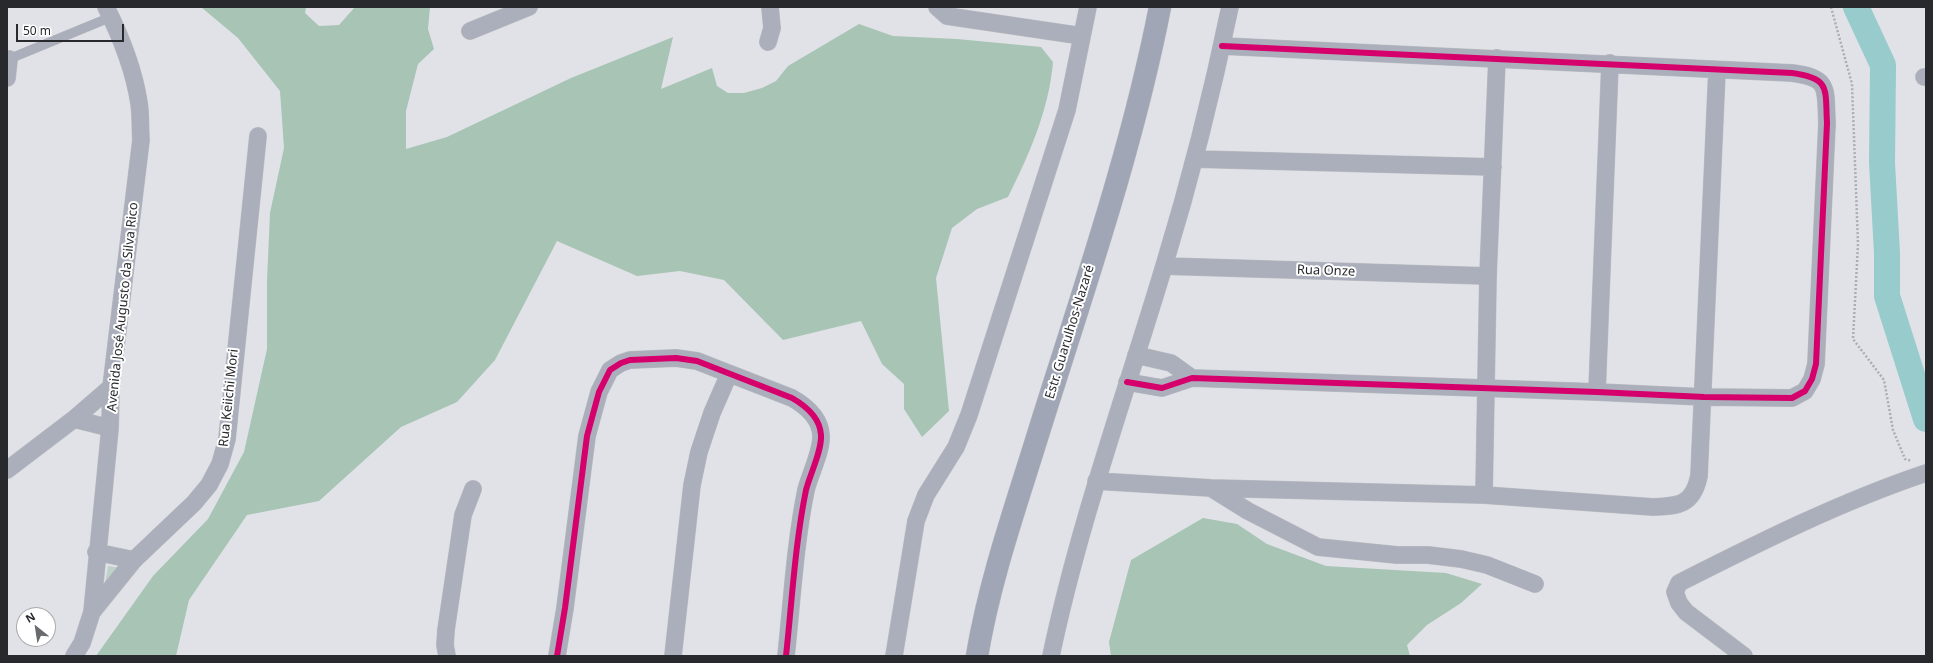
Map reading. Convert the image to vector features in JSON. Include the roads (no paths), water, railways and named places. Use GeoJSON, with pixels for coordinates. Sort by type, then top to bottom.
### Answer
{"type":"FeatureCollection","features":[{"type":"Feature","properties":{"kind":"main road","name":"Estr. Guarulhos-Nazaré"},"geometry":{"type":"LineString","coordinates":[[977,656],[984,615],[1016,506],[1125,159],[1147,73],[1160,7]]}},
{"type":"Feature","properties":{"kind":"street"},"geometry":{"type":"LineString","coordinates":[[470,31],[529,7]]}},
{"type":"Feature","properties":{"kind":"street"},"geometry":{"type":"LineString","coordinates":[[768,42],[772,28],[770,7]]}},
{"type":"Feature","properties":{"kind":"street"},"geometry":{"type":"LineString","coordinates":[[937,7],[947,16],[1082,36]]}},
{"type":"Feature","properties":{"kind":"street"},"geometry":{"type":"LineString","coordinates":[[894,656],[916,521],[926,494],[956,447],[969,415],[1067,110],[1088,7]]}},
{"type":"Feature","properties":{"kind":"street"},"geometry":{"type":"LineString","coordinates":[[1051,656],[1062,608],[1096,481],[1164,266],[1194,159],[1222,46],[1230,7]]}},
{"type":"Feature","properties":{"kind":"street","name":"Avenida José Augusto da Silva Rico"},"geometry":{"type":"LineString","coordinates":[[74,656],[82,643],[92,612],[96,552],[110,428],[111,386],[141,140],[139,103],[133,74],[109,12]]}},
{"type":"Feature","properties":{"kind":"street"},"geometry":{"type":"LineString","coordinates":[[1127,382],[1162,388],[1192,378],[1704,397],[1792,398],[1805,391],[1812,379],[1816,364],[1826,139],[1825,91],[1820,80],[1811,75],[1792,73],[1610,63],[1222,46]]}},
{"type":"Feature","properties":{"kind":"street"},"geometry":{"type":"LineString","coordinates":[[1484,495],[1488,276],[1497,58]]}},
{"type":"Feature","properties":{"kind":"street"},"geometry":{"type":"LineString","coordinates":[[7,78],[9,59]]}},
{"type":"Feature","properties":{"kind":"street"},"geometry":{"type":"LineString","coordinates":[[1597,392],[1610,63]]}},
{"type":"Feature","properties":{"kind":"street"},"geometry":{"type":"LineString","coordinates":[[1096,481],[1211,488],[1484,495],[1653,507],[1670,506],[1682,503],[1696,490],[1699,476],[1704,397],[1717,70]]}},
{"type":"Feature","properties":{"kind":"street","name":"Rua Keiichi Mori"},"geometry":{"type":"LineString","coordinates":[[92,612],[134,560],[194,503],[209,485],[220,464],[227,439],[258,136]]}},
{"type":"Feature","properties":{"kind":"street"},"geometry":{"type":"LineString","coordinates":[[1194,159],[1493,167]]}},
{"type":"Feature","properties":{"kind":"street","name":"Rua Onze"},"geometry":{"type":"LineString","coordinates":[[1164,266],[1488,276]]}},
{"type":"Feature","properties":{"kind":"street"},"geometry":{"type":"LineString","coordinates":[[1136,355],[1171,363],[1192,378]]}},
{"type":"Feature","properties":{"kind":"street"},"geometry":{"type":"LineString","coordinates":[[557,656],[566,608],[587,436],[604,379],[610,370],[621,363],[630,360],[676,358],[697,361],[804,405],[818,424],[821,435],[819,447],[806,490],[800,524],[786,656]]}},
{"type":"Feature","properties":{"kind":"street"},"geometry":{"type":"LineString","coordinates":[[673,656],[692,485],[699,452],[712,413],[729,374]]}},
{"type":"Feature","properties":{"kind":"street"},"geometry":{"type":"LineString","coordinates":[[7,470],[74,419],[111,386]]}},
{"type":"Feature","properties":{"kind":"street"},"geometry":{"type":"LineString","coordinates":[[74,419],[110,428]]}},
{"type":"Feature","properties":{"kind":"street"},"geometry":{"type":"LineString","coordinates":[[1744,656],[1686,612],[1679,603],[1675,592],[1680,584],[1777,534],[1888,486],[1922,468]]}},
{"type":"Feature","properties":{"kind":"street"},"geometry":{"type":"LineString","coordinates":[[1211,488],[1248,510],[1318,547],[1344,551],[1398,555],[1428,555],[1461,559],[1487,565],[1535,584]]}},
{"type":"Feature","properties":{"kind":"street"},"geometry":{"type":"LineString","coordinates":[[447,656],[445,645],[446,630],[462,523],[468,501],[474,489]]}},
{"type":"Feature","properties":{"kind":"street"},"geometry":{"type":"LineString","coordinates":[[96,552],[134,560]]}},
{"type":"Feature","properties":{"kind":"lane"},"geometry":{"type":"LineString","coordinates":[[9,59],[109,12]]}},
{"type":"Feature","properties":{"kind":"waterway"},"geometry":{"type":"LineString","coordinates":[[1856,7],[1883,65],[1882,163],[1887,253],[1887,296],[1926,419]]}}]}
